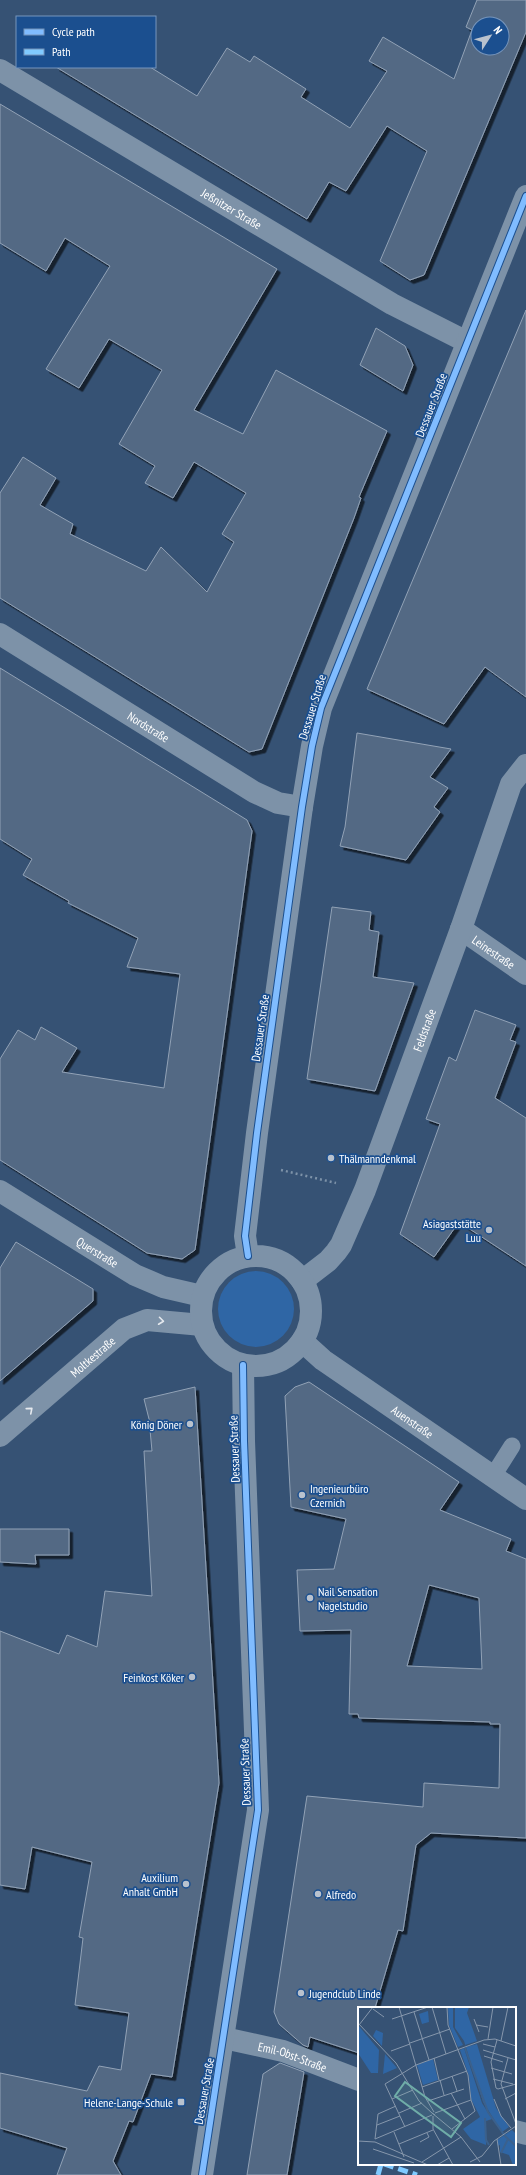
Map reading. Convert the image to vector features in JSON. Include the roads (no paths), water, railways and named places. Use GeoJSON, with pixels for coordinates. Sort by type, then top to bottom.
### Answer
{"type":"FeatureCollection","features":[{"type":"Feature","properties":{"kind":"street","name":"Jeßnitzer Straße"},"geometry":{"type":"LineString","coordinates":[[0,70],[392,304],[467,342]]}},
{"type":"Feature","properties":{"kind":"street","name":"Dessauer Straße"},"geometry":{"type":"LineString","coordinates":[[248,1256],[245,1236],[253,1164],[302,807],[312,746],[321,708],[526,196]]}},
{"type":"Feature","properties":{"kind":"street","name":"Nordstraße"},"geometry":{"type":"LineString","coordinates":[[0,634],[254,792],[278,803],[302,807]]}},
{"type":"Feature","properties":{"kind":"street","name":"Feldstraße"},"geometry":{"type":"LineString","coordinates":[[302,1281],[328,1261],[339,1249],[365,1190],[461,929],[510,784],[526,765]]}},
{"type":"Feature","properties":{"kind":"street","name":"Leinestraße"},"geometry":{"type":"LineString","coordinates":[[461,929],[526,974]]}},
{"type":"Feature","properties":{"kind":"street","name":"Querstraße"},"geometry":{"type":"LineString","coordinates":[[0,1191],[135,1275],[163,1287],[202,1296]]}},
{"type":"Feature","properties":{"kind":"street"},"geometry":{"type":"LineString","coordinates":[[248,1256],[272,1259],[294,1271],[302,1281],[307,1290],[311,1311],[310,1322],[302,1341],[293,1352],[270,1365],[257,1366],[244,1365],[222,1355],[213,1347],[202,1326],[200,1311],[202,1296],[206,1286],[219,1270],[232,1261],[248,1256]]}},
{"type":"Feature","properties":{"kind":"street","name":"Moltkestraße"},"geometry":{"type":"LineString","coordinates":[[0,1436],[124,1329],[148,1320],[202,1326]]}},
{"type":"Feature","properties":{"kind":"street","name":"Auenstraße"},"geometry":{"type":"LineString","coordinates":[[302,1341],[323,1360],[526,1499]]}},
{"type":"Feature","properties":{"kind":"street","name":"Dessauer Straße"},"geometry":{"type":"LineString","coordinates":[[202,2175],[224,2038],[245,1886],[258,1810],[244,1441],[244,1365]]}},
{"type":"Feature","properties":{"kind":"street","name":"Emil-Obst-Straße"},"geometry":{"type":"LineString","coordinates":[[224,2038],[283,2051],[358,2080]]}},
{"type":"Feature","properties":{"kind":"street"},"geometry":{"type":"LineString","coordinates":[[516,2131],[526,2134]]}},
{"type":"Feature","properties":{"kind":"lane"},"geometry":{"type":"LineString","coordinates":[[492,1476],[512,1446]]}},
{"type":"Feature","properties":{"kind":"place","name":"Thälmanndenkmal"},"geometry":{"type":"Point","coordinates":[331,1158]}},
{"type":"Feature","properties":{"kind":"place","name":"Asiagaststätte Luu"},"geometry":{"type":"Point","coordinates":[489,1230]}},
{"type":"Feature","properties":{"kind":"place","name":"König Döner"},"geometry":{"type":"Point","coordinates":[190,1424]}},
{"type":"Feature","properties":{"kind":"place","name":"Ingenieurbüro Czernich"},"geometry":{"type":"Point","coordinates":[302,1495]}},
{"type":"Feature","properties":{"kind":"place","name":"Nail Sensation Nagelstudio"},"geometry":{"type":"Point","coordinates":[310,1598]}},
{"type":"Feature","properties":{"kind":"place","name":"Feinkost Köker"},"geometry":{"type":"Point","coordinates":[192,1677]}},
{"type":"Feature","properties":{"kind":"place","name":"Auxilium Anhalt GmbH"},"geometry":{"type":"Point","coordinates":[186,1884]}},
{"type":"Feature","properties":{"kind":"place","name":"Alfredo"},"geometry":{"type":"Point","coordinates":[318,1894]}},
{"type":"Feature","properties":{"kind":"place","name":"Jugendclub Linde"},"geometry":{"type":"Point","coordinates":[301,1993]}},
{"type":"Feature","properties":{"kind":"place","name":"Helene-Lange-Schule"},"geometry":{"type":"Point","coordinates":[181,2102]}}]}
